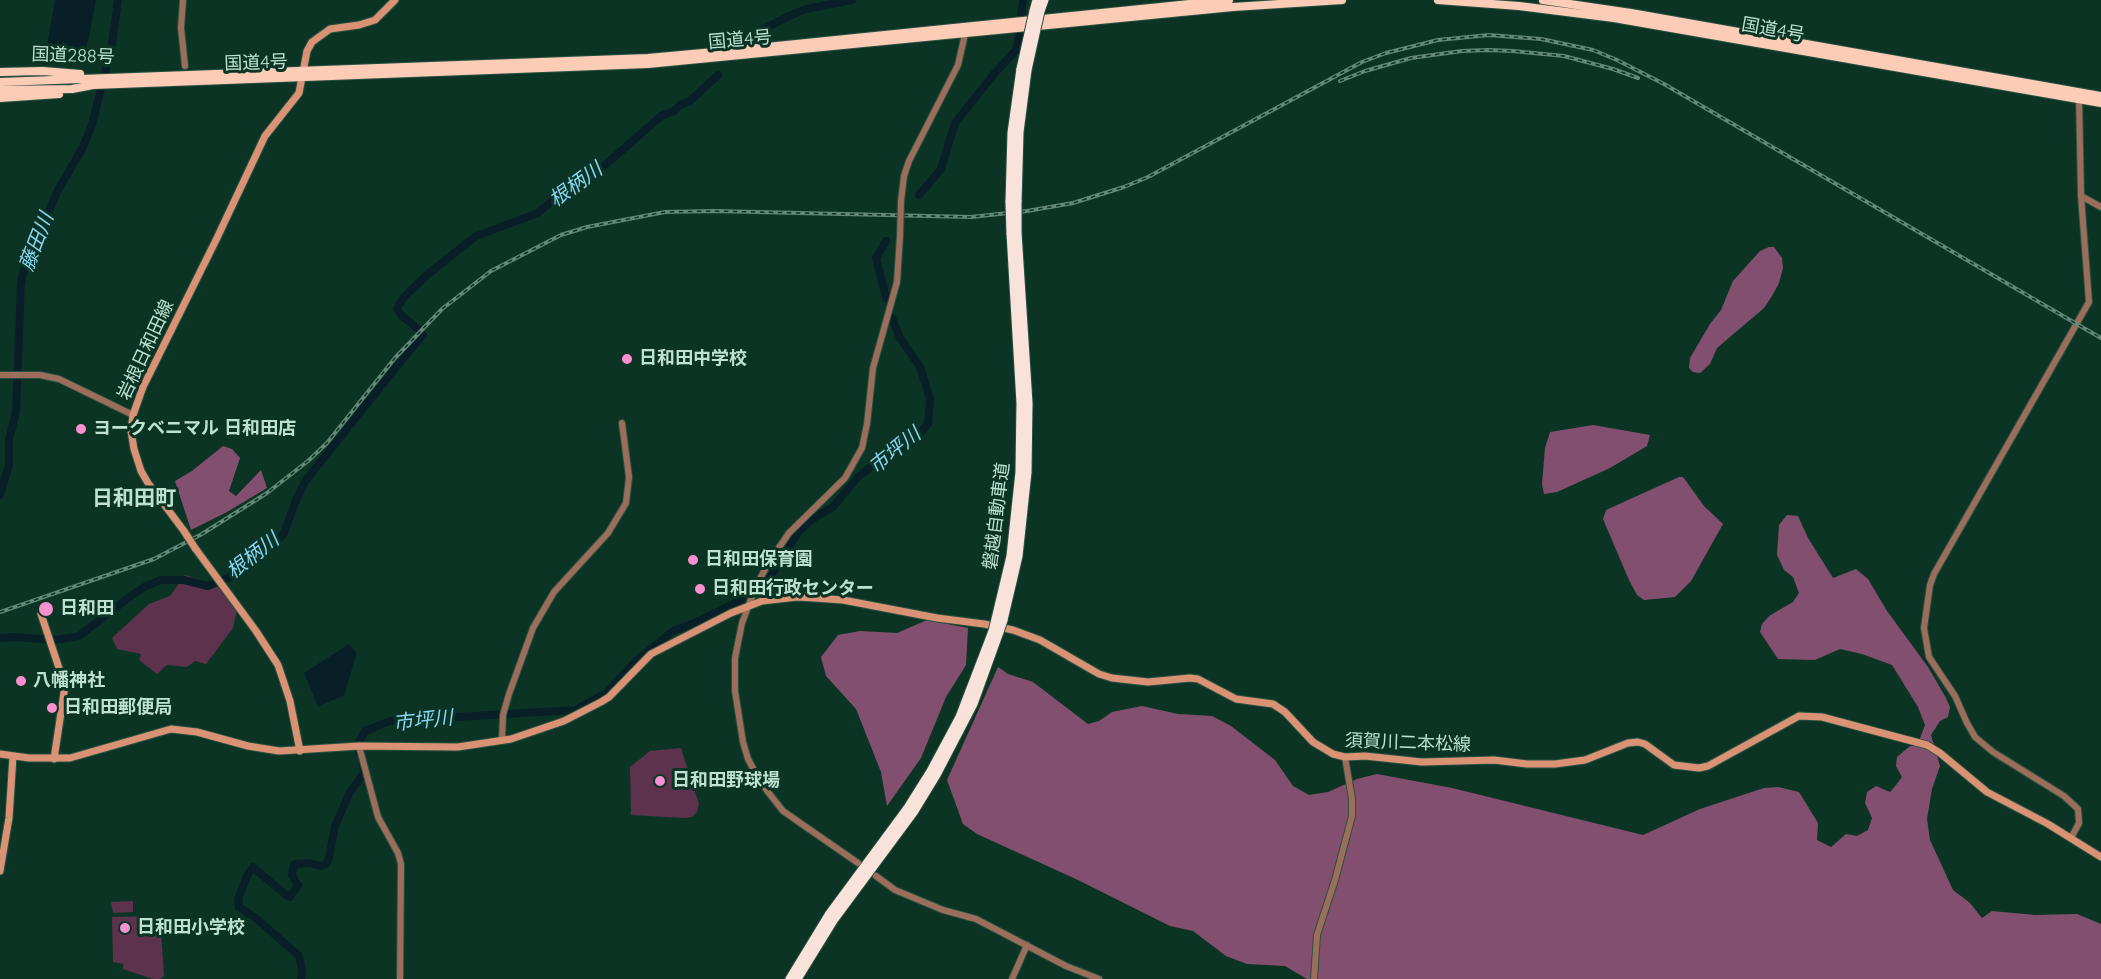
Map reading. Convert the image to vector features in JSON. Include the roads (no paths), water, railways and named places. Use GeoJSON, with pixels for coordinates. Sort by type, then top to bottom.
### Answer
{"type":"FeatureCollection","features":[{"type":"Feature","properties":{"kind":"highway","name":"磐越自動車道"},"geometry":{"type":"LineString","coordinates":[[797,979],[834,919],[914,811],[936,775],[973,704],[1018,556],[1027,472],[1028,403],[1013,202],[1024,69],[1037,11],[1037,0]]}},
{"type":"Feature","properties":{"kind":"highway","name":"磐越自動車道"},"geometry":{"type":"LineString","coordinates":[[1037,11],[1044,0]]}},
{"type":"Feature","properties":{"kind":"highway","name":"国道4号"},"geometry":{"type":"LineString","coordinates":[[302,74],[680,55],[1229,0]]}},
{"type":"Feature","properties":{"kind":"highway","name":"国道4号"},"geometry":{"type":"LineString","coordinates":[[142,80],[648,64],[1260,5],[1341,0]]}},
{"type":"Feature","properties":{"kind":"highway","name":"国道4号"},"geometry":{"type":"LineString","coordinates":[[1438,0],[1509,5],[1614,18],[2079,96],[2101,96]]}},
{"type":"Feature","properties":{"kind":"highway","name":"国道4号"},"geometry":{"type":"LineString","coordinates":[[1543,0],[1631,13],[2079,96],[2101,103]]}},
{"type":"Feature","properties":{"kind":"highway","name":"国道288号"},"geometry":{"type":"LineString","coordinates":[[0,72],[43,71],[94,82],[142,80]]}},
{"type":"Feature","properties":{"kind":"highway","name":"国道288号"},"geometry":{"type":"LineString","coordinates":[[0,98],[78,93],[94,82],[142,80]]}},
{"type":"Feature","properties":{"kind":"highway"},"geometry":{"type":"LineString","coordinates":[[0,82],[94,82]]}},
{"type":"Feature","properties":{"kind":"highway"},"geometry":{"type":"LineString","coordinates":[[0,90],[72,89],[94,82]]}},
{"type":"Feature","properties":{"kind":"highway","name":"磐越自動車道"},"geometry":{"type":"LineString","coordinates":[[790,979],[829,915],[901,817],[930,773],[967,701],[996,632]]}},
{"type":"Feature","properties":{"kind":"main road","name":"岩根日和田線"},"geometry":{"type":"LineString","coordinates":[[300,751],[290,701],[278,665],[141,471],[132,441],[133,415],[143,387],[265,136],[299,93],[307,51],[312,42],[330,29],[375,20],[395,0]]}},
{"type":"Feature","properties":{"kind":"main road","name":"須賀川二本松線"},"geometry":{"type":"LineString","coordinates":[[13,756],[54,759],[81,756],[171,729],[197,732],[264,749],[300,751],[360,746],[447,747],[512,739],[564,721],[601,702],[609,697],[651,654],[749,605],[762,601],[797,597],[843,600],[1012,630],[1047,643],[1104,676],[1148,682],[1195,679],[1236,699],[1269,702],[1285,712],[1313,742],[1333,754],[1345,757],[1365,756],[1422,762],[1494,760],[1527,764],[1555,764],[1585,760],[1628,743],[1638,742],[1646,744],[1674,765],[1699,768],[1708,766],[1799,716],[1816,716],[1927,745],[1987,792],[2048,824],[2101,857]]}},
{"type":"Feature","properties":{"kind":"main road"},"geometry":{"type":"LineString","coordinates":[[41,614],[65,686],[54,759]]}},
{"type":"Feature","properties":{"kind":"main road"},"geometry":{"type":"LineString","coordinates":[[0,754],[13,756],[8,828],[0,871]]}},
{"type":"Feature","properties":{"kind":"street"},"geometry":{"type":"LineString","coordinates":[[183,0],[181,28],[185,66]]}},
{"type":"Feature","properties":{"kind":"street"},"geometry":{"type":"LineString","coordinates":[[858,863],[783,811],[765,789],[748,759],[743,742],[735,681],[738,637],[763,572],[783,542],[845,478],[862,448],[873,368],[897,282],[904,176],[909,161],[958,65],[965,34]]}},
{"type":"Feature","properties":{"kind":"street"},"geometry":{"type":"LineString","coordinates":[[2071,838],[2079,819],[2078,809],[2073,803],[1993,752],[1975,737],[1955,696],[1929,657],[1925,639],[1928,595],[1934,574],[2088,306],[2090,298],[2081,196],[2079,96]]}},
{"type":"Feature","properties":{"kind":"street"},"geometry":{"type":"LineString","coordinates":[[2081,196],[2101,207]]}},
{"type":"Feature","properties":{"kind":"street"},"geometry":{"type":"LineString","coordinates":[[2,375],[28,374],[59,379],[133,415]]}},
{"type":"Feature","properties":{"kind":"street"},"geometry":{"type":"LineString","coordinates":[[502,740],[503,715],[509,694],[525,648],[541,613],[560,585],[608,533],[626,503],[629,477],[621,423]]}},
{"type":"Feature","properties":{"kind":"street"},"geometry":{"type":"LineString","coordinates":[[360,746],[378,817],[398,853],[401,864],[400,979]]}},
{"type":"Feature","properties":{"kind":"street"},"geometry":{"type":"LineString","coordinates":[[1314,979],[1317,935],[1352,816],[1352,799],[1345,757]]}},
{"type":"Feature","properties":{"kind":"street"},"geometry":{"type":"LineString","coordinates":[[876,876],[895,890],[943,910],[976,919],[1066,966],[1099,979]]}},
{"type":"Feature","properties":{"kind":"street"},"geometry":{"type":"LineString","coordinates":[[1012,979],[1027,945]]}},
{"type":"Feature","properties":{"kind":"water"},"geometry":{"type":"Polygon","coordinates":[[[55,0],[96,0],[86,51],[47,45],[55,0]]]}},
{"type":"Feature","properties":{"kind":"water"},"geometry":{"type":"Polygon","coordinates":[[[349,644],[357,653],[344,695],[318,707],[304,673],[349,644]]]}},
{"type":"Feature","properties":{"kind":"waterway","name":"藤田川"},"geometry":{"type":"LineString","coordinates":[[0,495],[9,465],[9,439],[16,412],[23,273],[57,192],[83,147],[92,125],[112,44],[118,0]]}},
{"type":"Feature","properties":{"kind":"waterway","name":"根柄川"},"geometry":{"type":"LineString","coordinates":[[754,34],[806,9],[852,0]]}},
{"type":"Feature","properties":{"kind":"waterway","name":"市坪川"},"geometry":{"type":"LineString","coordinates":[[919,195],[941,169],[955,123],[1017,49],[1023,0]]}},
{"type":"Feature","properties":{"kind":"waterway","name":"根柄川"},"geometry":{"type":"LineString","coordinates":[[418,329],[397,309],[404,297],[428,274],[476,236],[538,213],[567,188],[604,166],[661,116],[690,101],[718,75]]}},
{"type":"Feature","properties":{"kind":"waterway","name":"市坪川"},"geometry":{"type":"LineString","coordinates":[[886,241],[876,258],[886,298]]}},
{"type":"Feature","properties":{"kind":"waterway","name":"市坪川"},"geometry":{"type":"LineString","coordinates":[[763,589],[799,531],[812,519],[833,507],[857,478],[878,461],[911,443],[928,424],[930,399],[920,367],[900,338],[892,318]]}},
{"type":"Feature","properties":{"kind":"waterway","name":"根柄川"},"geometry":{"type":"LineString","coordinates":[[0,638],[54,640],[79,636],[132,595],[161,580],[184,580],[208,586],[237,574],[256,552],[277,541],[284,533],[306,480],[423,335]]}},
{"type":"Feature","properties":{"kind":"waterway","name":"市坪川"},"geometry":{"type":"LineString","coordinates":[[359,752],[359,742],[365,731],[390,721],[575,710],[606,693],[637,660],[673,631],[741,600]]}},
{"type":"Feature","properties":{"kind":"waterway","name":"市坪川"},"geometry":{"type":"LineString","coordinates":[[301,979],[299,956],[257,919],[239,907],[238,899],[253,867],[290,897],[298,885],[292,875],[295,864],[310,863],[321,866],[326,864],[335,826],[350,792],[364,773],[363,766]]}},
{"type":"Feature","properties":{"kind":"railway"},"geometry":{"type":"LineString","coordinates":[[0,612],[154,559],[202,534],[267,493],[327,443],[395,358],[442,309],[491,271],[561,235],[587,227],[665,212],[714,211],[971,217],[1073,203],[1148,177],[1362,62],[1386,53],[1438,40],[1489,35],[1541,39],[1593,50],[1617,60],[1664,84],[2101,338]]}},
{"type":"Feature","properties":{"kind":"railway"},"geometry":{"type":"LineString","coordinates":[[1340,81],[1365,71],[1411,58],[1488,50],[1564,56],[1638,78]]}},
{"type":"Feature","properties":{"kind":"place","name":"日和田中学校"},"geometry":{"type":"Point","coordinates":[627,359]}},
{"type":"Feature","properties":{"kind":"place","name":"ヨークベニマル 日和田店"},"geometry":{"type":"Point","coordinates":[81,429]}},
{"type":"Feature","properties":{"kind":"place","name":"日和田保育園"},"geometry":{"type":"Point","coordinates":[693,560]}},
{"type":"Feature","properties":{"kind":"place","name":"日和田行政センター"},"geometry":{"type":"Point","coordinates":[700,589]}},
{"type":"Feature","properties":{"kind":"place","name":"日和田"},"geometry":{"type":"Point","coordinates":[46,609]}},
{"type":"Feature","properties":{"kind":"place","name":"八幡神社"},"geometry":{"type":"Point","coordinates":[21,681]}},
{"type":"Feature","properties":{"kind":"place","name":"日和田郵便局"},"geometry":{"type":"Point","coordinates":[52,708]}},
{"type":"Feature","properties":{"kind":"place","name":"日和田野球場"},"geometry":{"type":"Point","coordinates":[660,781]}},
{"type":"Feature","properties":{"kind":"place","name":"日和田小学校"},"geometry":{"type":"Point","coordinates":[125,928]}},
{"type":"Feature","properties":{"kind":"district","name":"日和田町"},"geometry":{"type":"Point","coordinates":[134,499]}}]}
